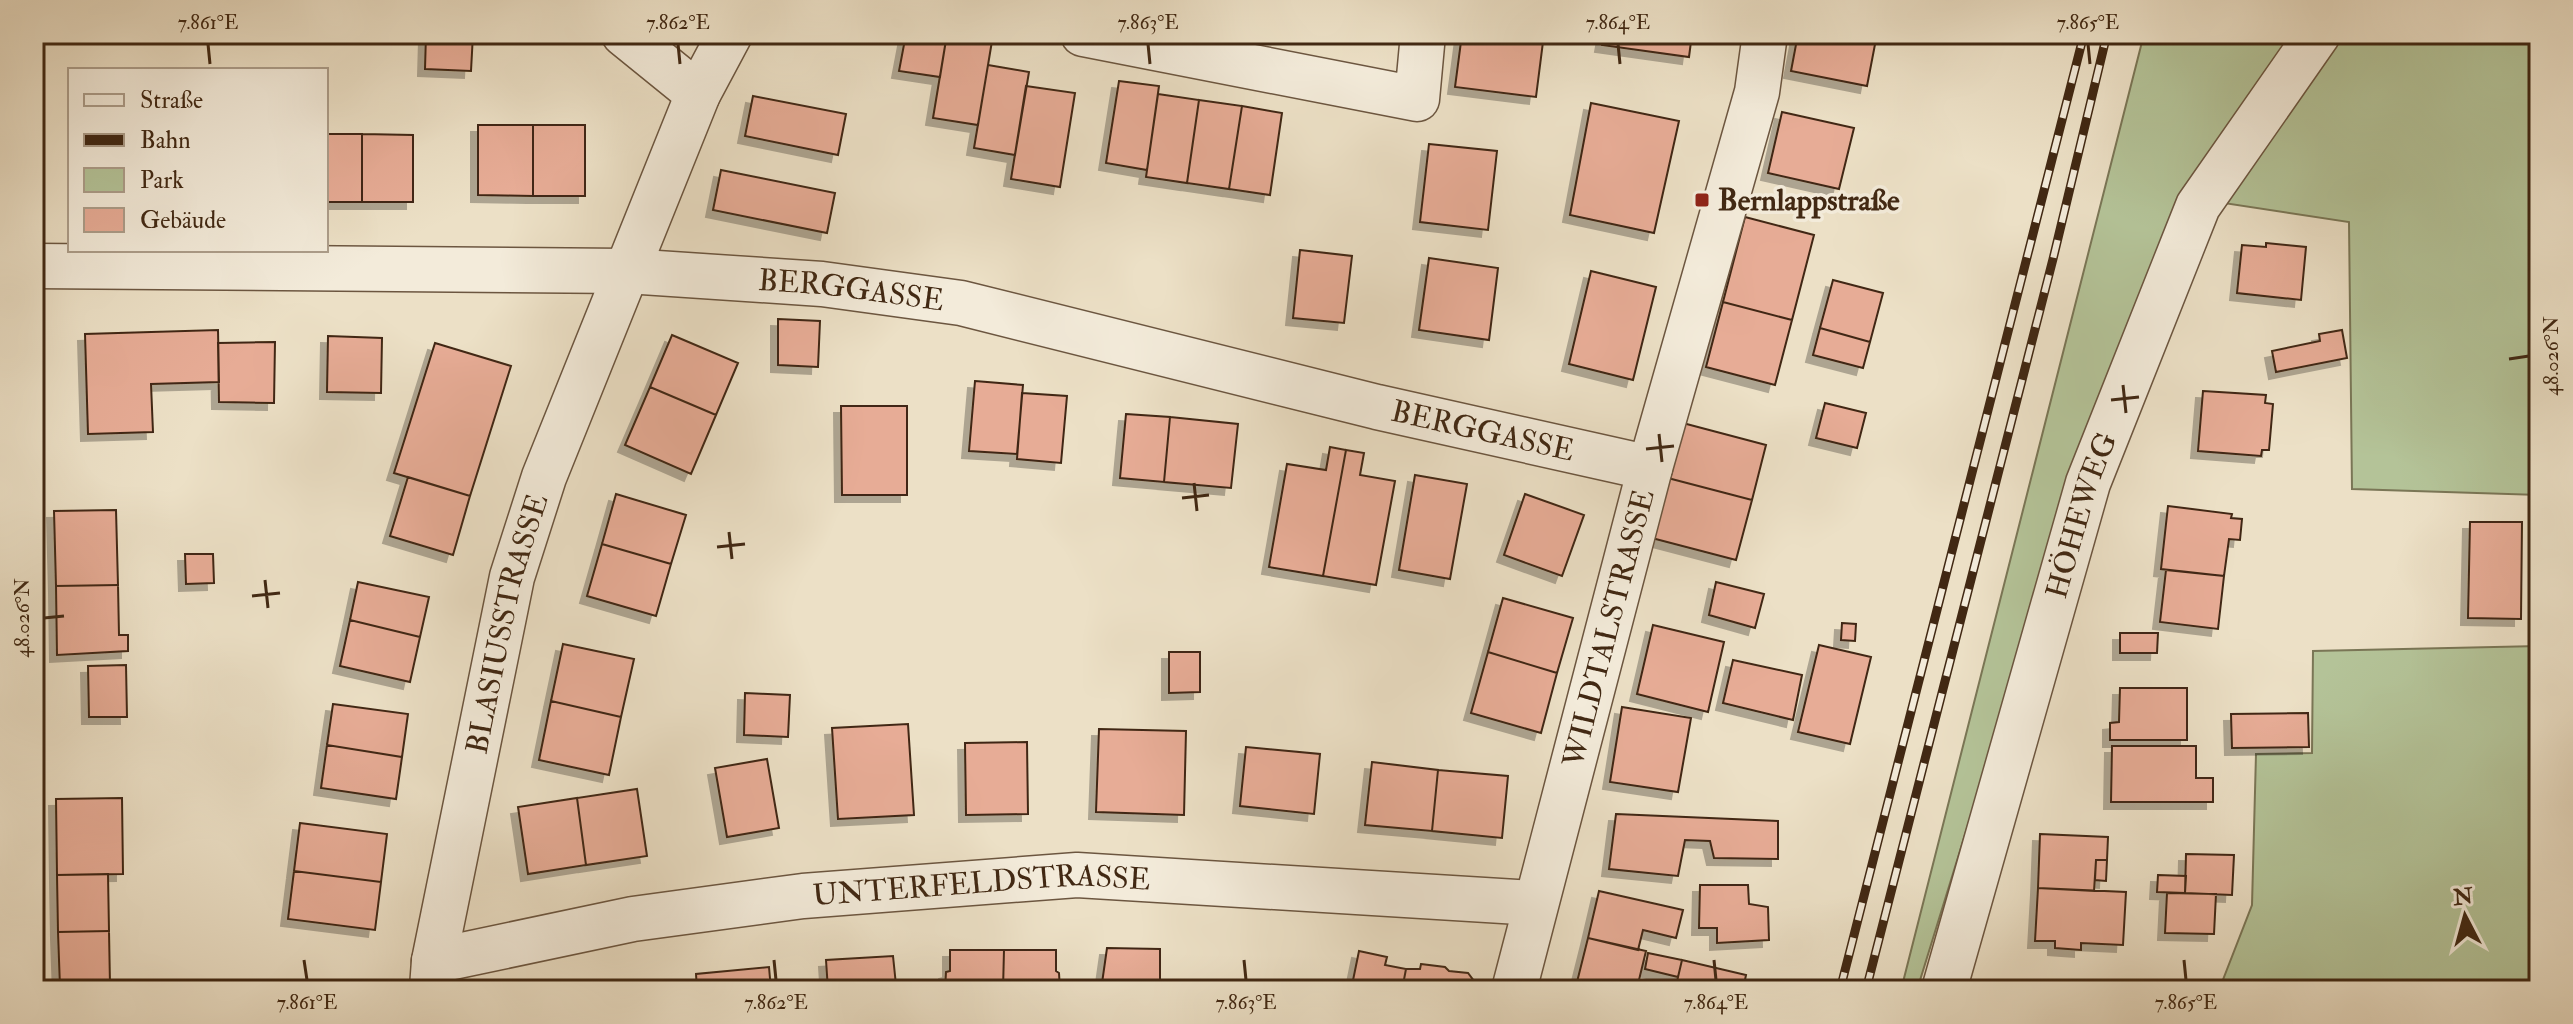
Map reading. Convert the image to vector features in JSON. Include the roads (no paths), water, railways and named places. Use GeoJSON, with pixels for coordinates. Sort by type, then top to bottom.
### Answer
{"type":"FeatureCollection","features":[{"type":"Feature","properties":{"kind":"street"},"geometry":{"type":"LineString","coordinates":[[624,34],[698,94]]}},
{"type":"Feature","properties":{"kind":"street","name":"BLASIUSSTRASSE"},"geometry":{"type":"LineString","coordinates":[[433,976],[512,577],[544,477],[698,94],[730,34]]}},
{"type":"Feature","properties":{"kind":"street"},"geometry":{"type":"LineString","coordinates":[[1083,34],[1417,99],[1423,34]]}},
{"type":"Feature","properties":{"kind":"street","name":"WILDTALSTRASSE"},"geometry":{"type":"LineString","coordinates":[[1514,990],[1650,468],[1757,92],[1765,34]]}},
{"type":"Feature","properties":{"kind":"street","name":"HÖHEWEG"},"geometry":{"type":"LineString","coordinates":[[1944,990],[2088,483],[2198,206],[2318,34]]}},
{"type":"Feature","properties":{"kind":"street","name":"BERGGASSE"},"geometry":{"type":"LineString","coordinates":[[34,266],[627,271],[822,284],[961,303],[1377,407],[1650,468]]}},
{"type":"Feature","properties":{"kind":"street","name":"UNTERFELDSTRASSE"},"geometry":{"type":"LineString","coordinates":[[433,976],[633,919],[664,914],[803,896],[1077,875],[1535,903]]}},
{"type":"Feature","properties":{"kind":"railway"},"geometry":{"type":"LineString","coordinates":[[1840,990],[2084,34]]}},
{"type":"Feature","properties":{"kind":"railway"},"geometry":{"type":"LineString","coordinates":[[1866,990],[2053,259],[2107,34]]}},
{"type":"Feature","properties":{"kind":"place","name":"Bernlappstraße"},"geometry":{"type":"Point","coordinates":[1702,200]}}]}
